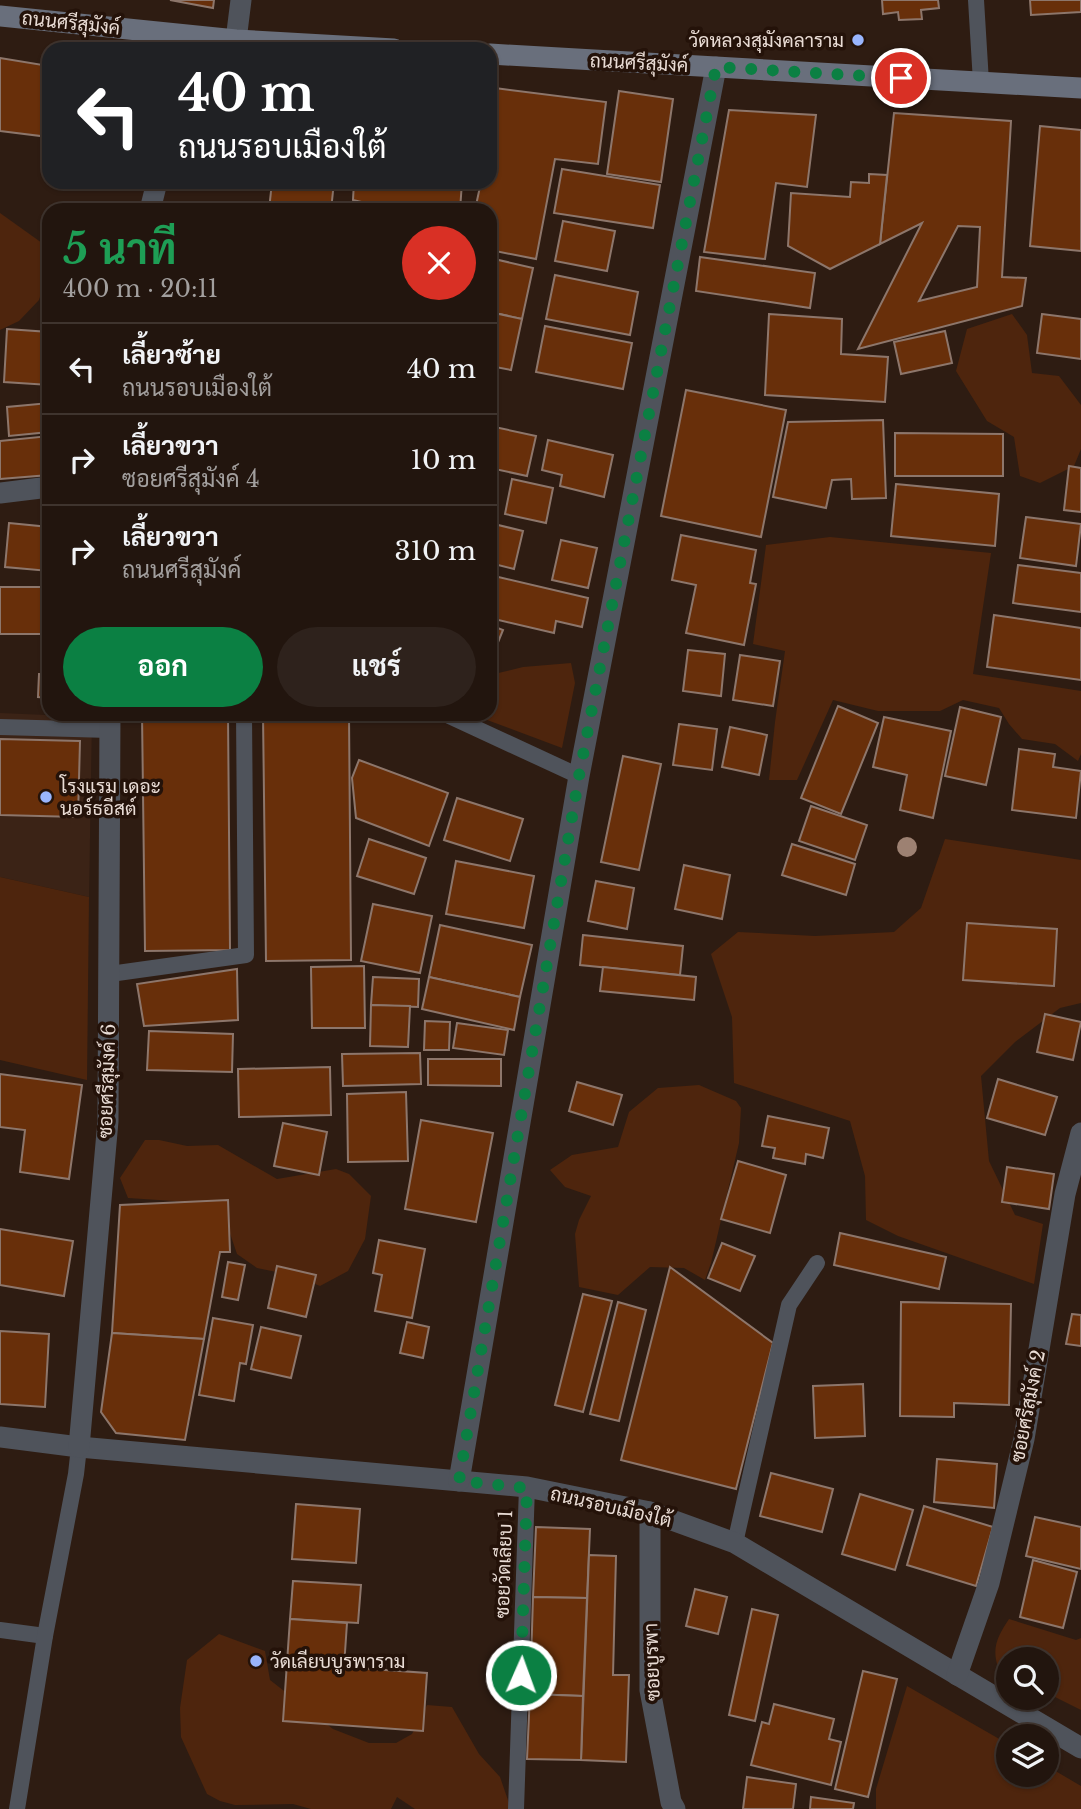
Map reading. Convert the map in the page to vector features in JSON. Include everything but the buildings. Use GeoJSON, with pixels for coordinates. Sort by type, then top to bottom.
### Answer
{"type":"FeatureCollection","features":[{"type":"Feature","properties":{"kind":"street"},"geometry":{"type":"LineString","coordinates":[[236,40],[241,0]]}},
{"type":"Feature","properties":{"kind":"street","name":"ถนนศรีสุมังค์"},"geometry":{"type":"LineString","coordinates":[[0,16],[191,42],[271,42]]}},
{"type":"Feature","properties":{"kind":"street","name":"ถนนศรีสุมังค์"},"geometry":{"type":"LineString","coordinates":[[497,54],[1081,88]]}},
{"type":"Feature","properties":{"kind":"street"},"geometry":{"type":"LineString","coordinates":[[459,1481],[579,776],[716,67]]}},
{"type":"Feature","properties":{"kind":"street"},"geometry":{"type":"LineString","coordinates":[[0,493],[42,488]]}},
{"type":"Feature","properties":{"kind":"street","name":"ซอยศรีสุมังค์ 6"},"geometry":{"type":"LineString","coordinates":[[79,1447],[108,1121],[110,722]]}},
{"type":"Feature","properties":{"kind":"street","name":"ซอยศรีสุมังค์ 2"},"geometry":{"type":"LineString","coordinates":[[957,1675],[989,1583],[1024,1439],[1065,1194],[1081,1133]]}},
{"type":"Feature","properties":{"kind":"street","name":"ถนนรอบเมืองใต้"},"geometry":{"type":"LineString","coordinates":[[0,1437],[79,1447],[527,1488],[650,1512],[735,1543],[1081,1748]]}},
{"type":"Feature","properties":{"kind":"street","name":"ซอยบูรพา"},"geometry":{"type":"LineString","coordinates":[[650,1512],[650,1689],[671,1802],[675,1809]]}},
{"type":"Feature","properties":{"kind":"lane"},"geometry":{"type":"LineString","coordinates":[[976,0],[981,82]]}},
{"type":"Feature","properties":{"kind":"lane"},"geometry":{"type":"LineString","coordinates":[[110,974],[246,955],[244,721]]}},
{"type":"Feature","properties":{"kind":"lane"},"geometry":{"type":"LineString","coordinates":[[460,721],[579,776]]}},
{"type":"Feature","properties":{"kind":"lane"},"geometry":{"type":"LineString","coordinates":[[0,727],[110,722]]}},
{"type":"Feature","properties":{"kind":"lane"},"geometry":{"type":"LineString","coordinates":[[735,1543],[789,1305],[817,1263]]}},
{"type":"Feature","properties":{"kind":"lane"},"geometry":{"type":"LineString","coordinates":[[17,1809],[79,1447]]}},
{"type":"Feature","properties":{"kind":"lane","name":"ซอยวัดเลียบ 1"},"geometry":{"type":"LineString","coordinates":[[516,1809],[527,1488]]}},
{"type":"Feature","properties":{"kind":"lane"},"geometry":{"type":"LineString","coordinates":[[0,1630],[45,1636]]}},
{"type":"Feature","properties":{"kind":"shaded area"},"geometry":{"type":"Polygon","coordinates":[[[0,213],[42,243],[42,291],[39,300],[19,321],[0,330],[0,213]]]}},
{"type":"Feature","properties":{"kind":"shaded area"},"geometry":{"type":"Polygon","coordinates":[[[1012,314],[1027,335],[1032,373],[1059,376],[1081,405],[1081,449],[1074,466],[1040,483],[1020,476],[1014,437],[987,421],[956,371],[967,329],[1012,314]]]}},
{"type":"Feature","properties":{"kind":"shaded area"},"geometry":{"type":"Polygon","coordinates":[[[830,537],[991,553],[973,674],[1081,691],[1081,754],[1078,761],[1055,744],[1022,739],[999,708],[963,700],[940,711],[878,711],[833,700],[797,780],[769,780],[785,651],[753,644],[766,545],[830,537]]]}},
{"type":"Feature","properties":{"kind":"shaded area"},"geometry":{"type":"Polygon","coordinates":[[[571,663],[575,683],[562,748],[490,721],[497,721],[497,673],[523,667],[571,663]]]}},
{"type":"Feature","properties":{"kind":"shaded area","name":"โรงแรม เดอะ นอร์ธอีสต์"},"geometry":{"type":"Polygon","coordinates":[[[0,713],[42,715],[42,721],[92,721],[89,897],[0,877],[0,713]]]}},
{"type":"Feature","properties":{"kind":"shaded area"},"geometry":{"type":"Polygon","coordinates":[[[945,839],[1081,860],[1081,1003],[1060,1008],[1015,1042],[981,1076],[989,1161],[1015,1215],[1043,1224],[1034,1284],[898,1236],[866,1220],[865,1176],[850,1121],[734,1083],[732,1017],[711,954],[738,932],[815,936],[894,932],[921,908],[945,839]]]}},
{"type":"Feature","properties":{"kind":"shaded area"},"geometry":{"type":"Polygon","coordinates":[[[0,877],[89,897],[87,1080],[0,1060],[0,877]]]}},
{"type":"Feature","properties":{"kind":"shaded area"},"geometry":{"type":"Polygon","coordinates":[[[699,1085],[736,1101],[741,1108],[739,1143],[705,1280],[684,1268],[650,1267],[618,1295],[579,1287],[575,1234],[591,1196],[565,1187],[550,1170],[572,1155],[618,1147],[629,1112],[658,1088],[699,1085]]]}},
{"type":"Feature","properties":{"kind":"shaded area"},"geometry":{"type":"Polygon","coordinates":[[[145,1140],[187,1146],[218,1145],[277,1179],[336,1169],[349,1174],[371,1196],[365,1239],[348,1271],[320,1286],[296,1276],[257,1268],[237,1254],[220,1204],[128,1198],[120,1178],[145,1140]]]}},
{"type":"Feature","properties":{"kind":"shaded area"},"geometry":{"type":"Polygon","coordinates":[[[1009,1619],[1076,1640],[1081,1638],[1081,1710],[1059,1699],[1059,1647],[996,1647],[996,1656],[995,1649],[996,1643],[1009,1619]]]}},
{"type":"Feature","properties":{"kind":"shaded area"},"geometry":{"type":"Polygon","coordinates":[[[219,1634],[265,1651],[270,1680],[333,1729],[369,1743],[396,1743],[412,1734],[427,1705],[452,1707],[479,1754],[500,1777],[511,1809],[415,1809],[397,1797],[391,1809],[311,1809],[293,1804],[235,1805],[207,1794],[181,1737],[180,1708],[187,1660],[219,1634]]]}},
{"type":"Feature","properties":{"kind":"shaded area"},"geometry":{"type":"Polygon","coordinates":[[[907,1686],[996,1737],[996,1787],[1059,1787],[1059,1773],[1081,1786],[1081,1809],[876,1809],[876,1789],[907,1686]]]}},
{"type":"Feature","properties":{"kind":"place","name":"วัดหลวงสุมังคลาราม"},"geometry":{"type":"Point","coordinates":[858,40]}},
{"type":"Feature","properties":{"kind":"place","name":"โรงแรม เดอะ นอร์ธอีสต์"},"geometry":{"type":"Point","coordinates":[46,797]}},
{"type":"Feature","properties":{"kind":"place","name":"วัดเลียบบูรพาราม"},"geometry":{"type":"Point","coordinates":[256,1661]}},
{"type":"Feature","properties":{"kind":"route"},"geometry":{"type":"LineString","coordinates":[[521,1675],[527,1488],[459,1481],[579,776],[716,67],[901,78]]}}]}
